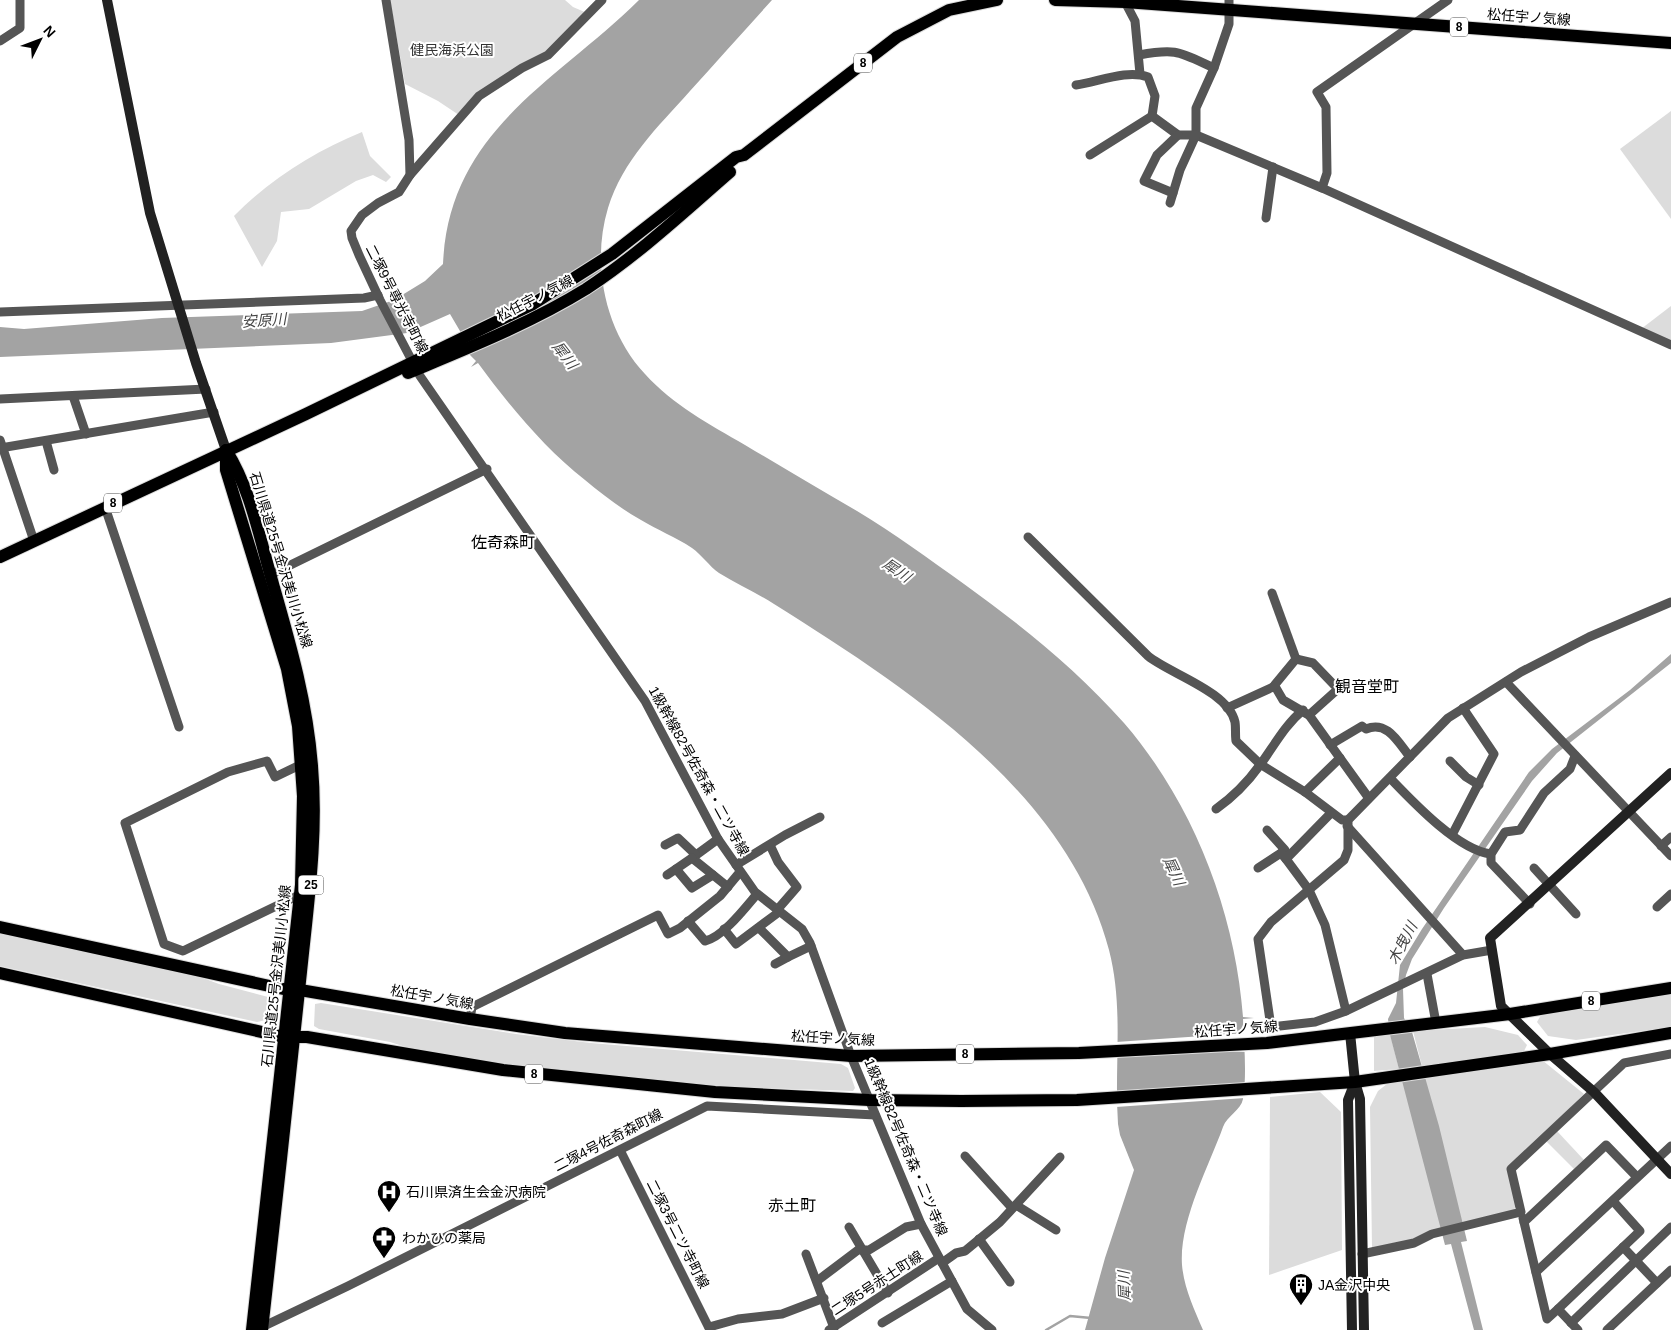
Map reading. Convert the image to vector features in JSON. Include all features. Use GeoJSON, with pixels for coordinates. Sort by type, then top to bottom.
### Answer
{"type":"FeatureCollection","features":[{"type":"Feature","properties":{"kind":"main road","name":"松任宇ノ気線"},"geometry":{"type":"LineString","coordinates":[[451,349],[568,283],[644,230],[897,37],[949,10],[997,0]]}},
{"type":"Feature","properties":{"kind":"main road","name":"松任宇ノ気線"},"geometry":{"type":"LineString","coordinates":[[1055,0],[1229,5],[1416,24],[1671,43]]}},
{"type":"Feature","properties":{"kind":"main road","name":"松任宇ノ気線"},"geometry":{"type":"LineString","coordinates":[[0,557],[226,450],[573,296],[609,273],[647,243],[741,163],[744,155]]}},
{"type":"Feature","properties":{"kind":"main road","name":"石川県道25号金沢美川小松線"},"geometry":{"type":"LineString","coordinates":[[226,450],[236,466],[270,575],[298,671],[307,713],[315,817],[312,866],[294,990]]}},
{"type":"Feature","properties":{"kind":"main road","name":"石川県道25号金沢美川小松線"},"geometry":{"type":"LineString","coordinates":[[226,450],[226,470],[287,668],[298,726],[302,764],[303,851],[294,990],[259,1329]]}},
{"type":"Feature","properties":{"kind":"main road","name":"松任宇ノ気線"},"geometry":{"type":"LineString","coordinates":[[0,926],[294,990],[470,1019],[574,1034],[851,1056],[1079,1053],[1267,1043],[1510,1014],[1671,988]]}},
{"type":"Feature","properties":{"kind":"main road","name":"8"},"geometry":{"type":"LineString","coordinates":[[0,973],[290,1037],[502,1070],[715,1092],[870,1100],[1077,1100],[1355,1082],[1550,1054],[1671,1033]]}},
{"type":"Feature","properties":{"kind":"street"},"geometry":{"type":"LineString","coordinates":[[0,41],[20,28],[20,0]]}},
{"type":"Feature","properties":{"kind":"street"},"geometry":{"type":"LineString","coordinates":[[107,0],[150,213],[196,363],[226,450]]}},
{"type":"Feature","properties":{"kind":"street"},"geometry":{"type":"LineString","coordinates":[[386,0],[409,140],[410,175]]}},
{"type":"Feature","properties":{"kind":"street"},"geometry":{"type":"LineString","coordinates":[[410,175],[479,96],[522,68],[548,55],[602,0]]}},
{"type":"Feature","properties":{"kind":"street"},"geometry":{"type":"LineString","coordinates":[[1322,188],[1327,173],[1326,107],[1317,92],[1448,0]]}},
{"type":"Feature","properties":{"kind":"street"},"geometry":{"type":"LineString","coordinates":[[1122,1],[1135,21],[1140,74]]}},
{"type":"Feature","properties":{"kind":"street"},"geometry":{"type":"LineString","coordinates":[[1170,203],[1180,170],[1196,135],[1196,108],[1214,68],[1229,24],[1229,5]]}},
{"type":"Feature","properties":{"kind":"street"},"geometry":{"type":"LineString","coordinates":[[1139,55],[1161,51],[1178,51],[1214,68]]}},
{"type":"Feature","properties":{"kind":"street"},"geometry":{"type":"LineString","coordinates":[[1076,84],[1140,74],[1148,77],[1152,84],[1154,96],[1152,116]]}},
{"type":"Feature","properties":{"kind":"street"},"geometry":{"type":"LineString","coordinates":[[1152,116],[1178,135],[1196,135],[1273,167],[1671,345]]}},
{"type":"Feature","properties":{"kind":"street"},"geometry":{"type":"LineString","coordinates":[[1090,155],[1152,116]]}},
{"type":"Feature","properties":{"kind":"street"},"geometry":{"type":"LineString","coordinates":[[1173,193],[1144,181],[1157,155],[1178,135]]}},
{"type":"Feature","properties":{"kind":"street"},"geometry":{"type":"LineString","coordinates":[[1266,218],[1273,167]]}},
{"type":"Feature","properties":{"kind":"street","name":"二塚9号専光寺町線"},"geometry":{"type":"LineString","coordinates":[[410,175],[399,192],[378,203],[362,215],[351,231],[352,238],[379,298],[415,365]]}},
{"type":"Feature","properties":{"kind":"street"},"geometry":{"type":"LineString","coordinates":[[0,312],[180,308],[379,298]]}},
{"type":"Feature","properties":{"kind":"street","name":"1級幹線82号佐奇森・二ツ寺線"},"geometry":{"type":"LineString","coordinates":[[415,365],[645,701],[718,839],[738,869],[757,894],[802,929],[811,946],[851,1056],[921,1224],[967,1309],[992,1330]]}},
{"type":"Feature","properties":{"kind":"street"},"geometry":{"type":"LineString","coordinates":[[0,399],[206,389]]}},
{"type":"Feature","properties":{"kind":"street"},"geometry":{"type":"LineString","coordinates":[[73,396],[86,434]]}},
{"type":"Feature","properties":{"kind":"street"},"geometry":{"type":"LineString","coordinates":[[34,541],[1,445],[46,441],[214,412]]}},
{"type":"Feature","properties":{"kind":"street"},"geometry":{"type":"LineString","coordinates":[[46,441],[54,470]]}},
{"type":"Feature","properties":{"kind":"street"},"geometry":{"type":"LineString","coordinates":[[270,575],[487,469]]}},
{"type":"Feature","properties":{"kind":"street"},"geometry":{"type":"LineString","coordinates":[[105,506],[179,727]]}},
{"type":"Feature","properties":{"kind":"street"},"geometry":{"type":"LineString","coordinates":[[1028,537],[1148,656],[1162,667],[1187,677],[1205,688],[1227,708],[1235,722],[1236,742],[1260,764],[1305,792],[1331,813],[1348,823],[1428,918],[1463,955]]}},
{"type":"Feature","properties":{"kind":"street"},"geometry":{"type":"LineString","coordinates":[[1272,593],[1296,659]]}},
{"type":"Feature","properties":{"kind":"street"},"geometry":{"type":"LineString","coordinates":[[1492,950],[1463,955],[1427,974],[1346,1011],[1315,1022],[1271,1027],[1258,939],[1271,922],[1344,860],[1348,850],[1348,823],[1368,797],[1390,778],[1448,718],[1506,682],[1589,637],[1671,602]]}},
{"type":"Feature","properties":{"kind":"street"},"geometry":{"type":"LineString","coordinates":[[1227,708],[1273,687],[1296,659]]}},
{"type":"Feature","properties":{"kind":"street"},"geometry":{"type":"LineString","coordinates":[[1216,809],[1233,797],[1260,764],[1291,720],[1306,713],[1338,689],[1314,662],[1296,659]]}},
{"type":"Feature","properties":{"kind":"street"},"geometry":{"type":"LineString","coordinates":[[1506,682],[1671,856]]}},
{"type":"Feature","properties":{"kind":"street"},"geometry":{"type":"LineString","coordinates":[[1273,687],[1276,688],[1284,700],[1306,713],[1368,797]]}},
{"type":"Feature","properties":{"kind":"street"},"geometry":{"type":"LineString","coordinates":[[1452,835],[1494,754],[1462,708]]}},
{"type":"Feature","properties":{"kind":"street"},"geometry":{"type":"LineString","coordinates":[[1330,745],[1362,726],[1366,729],[1375,725],[1382,726],[1410,757]]}},
{"type":"Feature","properties":{"kind":"street"},"geometry":{"type":"LineString","coordinates":[[1483,852],[1505,832],[1520,830],[1544,794],[1570,769],[1575,756]]}},
{"type":"Feature","properties":{"kind":"street"},"geometry":{"type":"LineString","coordinates":[[1305,792],[1340,758]]}},
{"type":"Feature","properties":{"kind":"street"},"geometry":{"type":"LineString","coordinates":[[299,895],[183,951],[164,944],[125,823],[228,772],[267,761],[275,777],[302,764]]}},
{"type":"Feature","properties":{"kind":"street"},"geometry":{"type":"LineString","coordinates":[[1450,761],[1466,777],[1479,785]]}},
{"type":"Feature","properties":{"kind":"street"},"geometry":{"type":"LineString","coordinates":[[1671,773],[1530,904],[1490,938],[1501,1006],[1550,1054],[1594,1092],[1671,1174]]}},
{"type":"Feature","properties":{"kind":"street"},"geometry":{"type":"LineString","coordinates":[[1390,778],[1424,813],[1452,835],[1483,852],[1530,904]]}},
{"type":"Feature","properties":{"kind":"street"},"geometry":{"type":"LineString","coordinates":[[1258,868],[1284,856],[1331,813]]}},
{"type":"Feature","properties":{"kind":"street"},"geometry":{"type":"LineString","coordinates":[[470,1019],[472,1007],[658,915],[668,934],[720,896],[728,887],[738,869],[770,845],[820,816]]}},
{"type":"Feature","properties":{"kind":"street"},"geometry":{"type":"LineString","coordinates":[[1266,830],[1285,850],[1284,856],[1309,890],[1325,925],[1346,1011]]}},
{"type":"Feature","properties":{"kind":"street"},"geometry":{"type":"LineString","coordinates":[[1661,846],[1671,837]]}},
{"type":"Feature","properties":{"kind":"street"},"geometry":{"type":"LineString","coordinates":[[665,845],[678,838],[713,875],[728,887]]}},
{"type":"Feature","properties":{"kind":"street"},"geometry":{"type":"LineString","coordinates":[[667,875],[718,839]]}},
{"type":"Feature","properties":{"kind":"street"},"geometry":{"type":"LineString","coordinates":[[724,929],[736,944],[759,928],[778,911],[797,887],[778,862],[770,845]]}},
{"type":"Feature","properties":{"kind":"street"},"geometry":{"type":"LineString","coordinates":[[676,868],[692,888],[713,875]]}},
{"type":"Feature","properties":{"kind":"street"},"geometry":{"type":"LineString","coordinates":[[1534,868],[1576,914]]}},
{"type":"Feature","properties":{"kind":"street"},"geometry":{"type":"LineString","coordinates":[[688,921],[706,941],[724,929],[757,894]]}},
{"type":"Feature","properties":{"kind":"street"},"geometry":{"type":"LineString","coordinates":[[1656,907],[1671,894]]}},
{"type":"Feature","properties":{"kind":"street"},"geometry":{"type":"LineString","coordinates":[[759,928],[788,957]]}},
{"type":"Feature","properties":{"kind":"street"},"geometry":{"type":"LineString","coordinates":[[775,964],[811,946]]}},
{"type":"Feature","properties":{"kind":"street"},"geometry":{"type":"LineString","coordinates":[[1427,974],[1436,1023]]}},
{"type":"Feature","properties":{"kind":"street"},"geometry":{"type":"LineString","coordinates":[[1350,1034],[1355,1082],[1360,1099],[1364,1330]]}},
{"type":"Feature","properties":{"kind":"street"},"geometry":{"type":"LineString","coordinates":[[1613,1201],[1640,1231],[1547,1319],[1511,1170],[1624,1063],[1671,1054]]}},
{"type":"Feature","properties":{"kind":"street"},"geometry":{"type":"LineString","coordinates":[[1352,1330],[1348,1100],[1355,1082]]}},
{"type":"Feature","properties":{"kind":"street"},"geometry":{"type":"LineString","coordinates":[[707,1106],[715,1092]]}},
{"type":"Feature","properties":{"kind":"street","name":"二塚4号佐奇森町線"},"geometry":{"type":"LineString","coordinates":[[259,1329],[707,1106],[876,1115]]}},
{"type":"Feature","properties":{"kind":"street"},"geometry":{"type":"LineString","coordinates":[[1524,1222],[1606,1145],[1638,1177]]}},
{"type":"Feature","properties":{"kind":"street"},"geometry":{"type":"LineString","coordinates":[[1536,1272],[1671,1146]]}},
{"type":"Feature","properties":{"kind":"street","name":"二塚3号二ツ寺町線"},"geometry":{"type":"LineString","coordinates":[[620,1150],[710,1328]]}},
{"type":"Feature","properties":{"kind":"street"},"geometry":{"type":"LineString","coordinates":[[965,1156],[1014,1206],[1056,1230]]}},
{"type":"Feature","properties":{"kind":"street","name":"二塚5号赤土町線"},"geometry":{"type":"LineString","coordinates":[[831,1329],[941,1260],[965,1250],[1000,1222],[1060,1157]]}},
{"type":"Feature","properties":{"kind":"street"},"geometry":{"type":"LineString","coordinates":[[1362,1254],[1414,1243],[1440,1232],[1464,1225],[1522,1212]]}},
{"type":"Feature","properties":{"kind":"street"},"geometry":{"type":"LineString","coordinates":[[817,1281],[858,1250],[869,1250],[906,1227],[921,1224]]}},
{"type":"Feature","properties":{"kind":"street"},"geometry":{"type":"LineString","coordinates":[[849,1227],[888,1292]]}},
{"type":"Feature","properties":{"kind":"street"},"geometry":{"type":"LineString","coordinates":[[1558,1309],[1574,1327],[1671,1227]]}},
{"type":"Feature","properties":{"kind":"street"},"geometry":{"type":"LineString","coordinates":[[979,1239],[1010,1282]]}},
{"type":"Feature","properties":{"kind":"street"},"geometry":{"type":"LineString","coordinates":[[1623,1247],[1657,1283]]}},
{"type":"Feature","properties":{"kind":"street"},"geometry":{"type":"LineString","coordinates":[[806,1254],[824,1298],[831,1329]]}},
{"type":"Feature","properties":{"kind":"street"},"geometry":{"type":"LineString","coordinates":[[1607,1330],[1671,1270]]}},
{"type":"Feature","properties":{"kind":"street"},"geometry":{"type":"LineString","coordinates":[[882,1323],[952,1281]]}},
{"type":"Feature","properties":{"kind":"street"},"geometry":{"type":"LineString","coordinates":[[710,1328],[738,1319],[782,1314],[824,1298]]}},
{"type":"Feature","properties":{"kind":"green space","name":"健民海浜公園"},"geometry":{"type":"Polygon","coordinates":[[[390,0],[565,0],[573,7],[587,13],[552,49],[459,115],[438,101],[405,84],[390,0]]]}},
{"type":"Feature","properties":{"kind":"green space"},"geometry":{"type":"Polygon","coordinates":[[[1671,111],[1671,219],[1620,149],[1671,111]]]}},
{"type":"Feature","properties":{"kind":"green space"},"geometry":{"type":"Polygon","coordinates":[[[362,132],[370,156],[391,177],[386,182],[373,175],[356,181],[309,209],[281,212],[277,241],[262,267],[234,216],[262,190],[310,157],[362,132]]]}},
{"type":"Feature","properties":{"kind":"green space"},"geometry":{"type":"Polygon","coordinates":[[[1671,306],[1671,342],[1641,329],[1671,306]]]}},
{"type":"Feature","properties":{"kind":"green space"},"geometry":{"type":"Polygon","coordinates":[[[0,931],[187,972],[219,984],[268,997],[266,1020],[257,1022],[0,966],[0,931]]]}},
{"type":"Feature","properties":{"kind":"green space"},"geometry":{"type":"Polygon","coordinates":[[[1671,994],[1671,1027],[1576,1040],[1548,1036],[1537,1022],[1541,1015],[1671,994]]]}},
{"type":"Feature","properties":{"kind":"green space"},"geometry":{"type":"Polygon","coordinates":[[[321,1003],[516,1034],[591,1043],[841,1064],[848,1068],[855,1088],[853,1091],[705,1086],[514,1066],[425,1053],[390,1042],[319,1029],[314,1026],[315,1004],[321,1003]]]}},
{"type":"Feature","properties":{"kind":"green space"},"geometry":{"type":"Polygon","coordinates":[[[1485,1027],[1518,1035],[1527,1045],[1524,1051],[1422,1066],[1413,1031],[1485,1027]]]}},
{"type":"Feature","properties":{"kind":"green space"},"geometry":{"type":"Polygon","coordinates":[[[1390,1034],[1399,1069],[1374,1071],[1374,1036],[1390,1034]]]}},
{"type":"Feature","properties":{"kind":"green space"},"geometry":{"type":"Polygon","coordinates":[[[1542,1060],[1584,1094],[1508,1169],[1516,1206],[1514,1210],[1412,1240],[1372,1248],[1370,1107],[1378,1091],[1392,1080],[1542,1060]]]}},
{"type":"Feature","properties":{"kind":"green space"},"geometry":{"type":"Polygon","coordinates":[[[1320,1092],[1341,1112],[1342,1250],[1269,1275],[1270,1097],[1320,1092]]]}},
{"type":"Feature","properties":{"kind":"green space"},"geometry":{"type":"Polygon","coordinates":[[[1556,1130],[1584,1160],[1574,1169],[1545,1140],[1556,1130]]]}},
{"type":"Feature","properties":{"kind":"water"},"geometry":{"type":"Polygon","coordinates":[[[639,0],[772,0],[642,145],[614,191],[603,229],[602,274],[605,296],[611,317],[631,357],[656,385],[679,405],[884,528],[985,600],[1048,649],[1106,703],[1149,754],[1171,788],[1190,823],[1206,860],[1220,898],[1231,938],[1243,1017],[1254,1018],[1243,1019],[1245,1070],[1242,1103],[1223,1127],[1196,1194],[1185,1230],[1182,1248],[1185,1282],[1203,1330],[1085,1330],[1105,1258],[1134,1170],[1120,1135],[1118,1124],[1116,993],[1109,950],[1088,893],[1058,841],[1019,793],[975,748],[927,708],[825,636],[719,573],[692,548],[680,540],[647,524],[626,511],[555,454],[527,425],[478,363],[471,367],[476,361],[470,355],[467,343],[450,314],[407,333],[331,343],[0,357],[0,327],[24,329],[162,318],[362,311],[394,300],[425,281],[443,264],[450,218],[464,178],[486,143],[512,113],[639,0]]]}},
{"type":"Feature","properties":{"kind":"water"},"geometry":{"type":"Polygon","coordinates":[[[1671,654],[1671,663],[1557,753],[1532,781],[1444,908],[1412,959],[1406,975],[1403,989],[1404,1018],[1412,1032],[1439,1126],[1467,1241],[1461,1242],[1483,1330],[1474,1330],[1451,1244],[1445,1245],[1390,1035],[1388,1019],[1396,1003],[1400,965],[1422,929],[1529,772],[1552,749],[1630,690],[1671,654]]]}},
{"type":"Feature","properties":{"kind":"pier"},"geometry":{"type":"Polygon","coordinates":[[[1246,1033],[1247,1052],[1217,1051],[1116,1057],[1116,1042],[1246,1033]]]}},
{"type":"Feature","properties":{"kind":"pier"},"geometry":{"type":"Polygon","coordinates":[[[1246,1084],[1245,1098],[1116,1107],[1116,1093],[1246,1084]]]}},
{"type":"Feature","properties":{"kind":"waterway"},"geometry":{"type":"LineString","coordinates":[[1046,1330],[1070,1316],[1091,1318]]}},
{"type":"Feature","properties":{"kind":"place","name":"石川県済生会金沢病院"},"geometry":{"type":"Point","coordinates":[389,1213]}},
{"type":"Feature","properties":{"kind":"place","name":"わかひの薬局"},"geometry":{"type":"Point","coordinates":[384,1259]}},
{"type":"Feature","properties":{"kind":"place","name":"JA金沢中央"},"geometry":{"type":"Point","coordinates":[1301,1306]}},
{"type":"Feature","properties":{"kind":"district","name":"佐奇森町"},"geometry":{"type":"Point","coordinates":[503,542]}},
{"type":"Feature","properties":{"kind":"district","name":"観音堂町"},"geometry":{"type":"Point","coordinates":[1367,686]}},
{"type":"Feature","properties":{"kind":"district","name":"赤土町"},"geometry":{"type":"Point","coordinates":[792,1205]}},
{"type":"Feature","properties":{"kind":"water label","name":"安原川"},"geometry":{"type":"Point","coordinates":[264,320]}},
{"type":"Feature","properties":{"kind":"water label","name":"犀川"},"geometry":{"type":"Point","coordinates":[565,355]}},
{"type":"Feature","properties":{"kind":"water label","name":"犀川"},"geometry":{"type":"Point","coordinates":[897,570]}},
{"type":"Feature","properties":{"kind":"water label","name":"犀川"},"geometry":{"type":"Point","coordinates":[1174,871]}},
{"type":"Feature","properties":{"kind":"water label","name":"木曳川"},"geometry":{"type":"Point","coordinates":[1402,943]}},
{"type":"Feature","properties":{"kind":"water label","name":"犀川"},"geometry":{"type":"Point","coordinates":[1124,1286]}}]}
